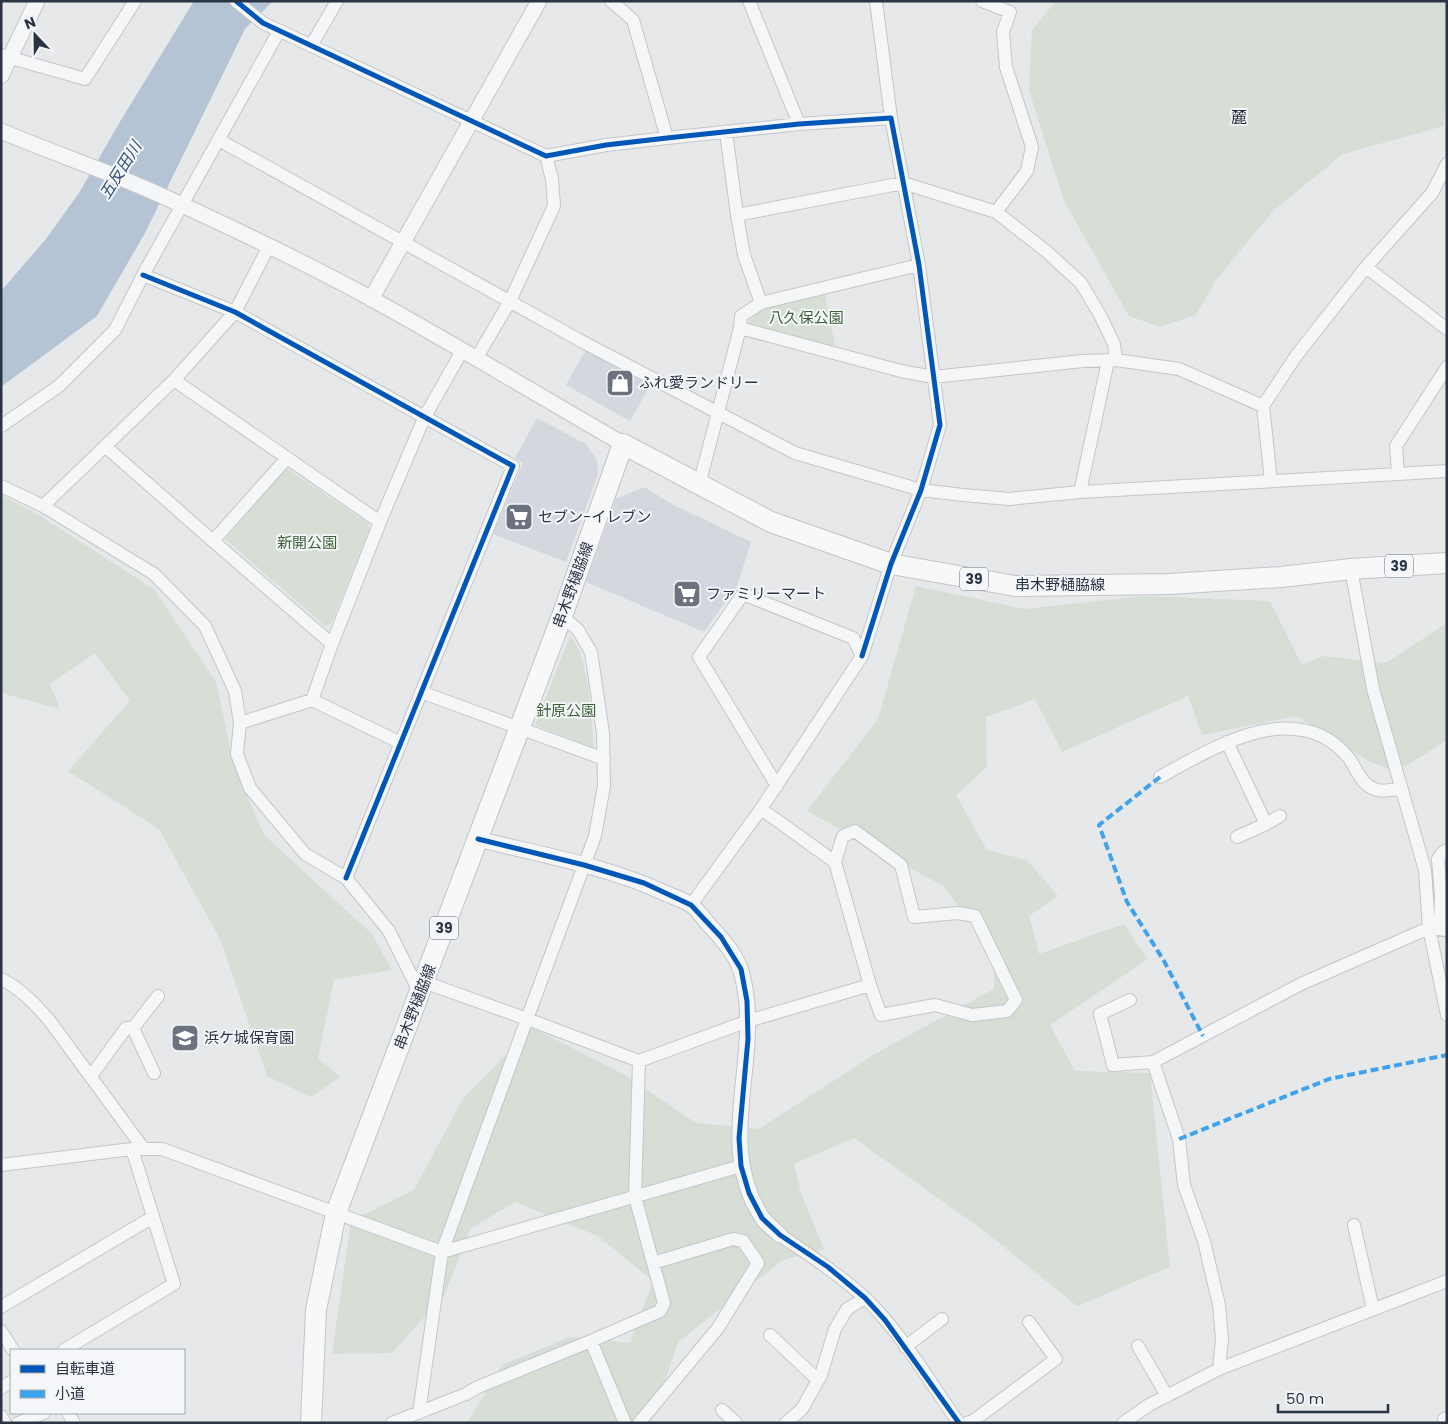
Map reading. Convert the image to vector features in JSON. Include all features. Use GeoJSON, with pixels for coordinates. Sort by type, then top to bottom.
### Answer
{"type":"FeatureCollection","features":[{"type":"Feature","properties":{"kind":"main road","name":"串木野樋脇線"},"geometry":{"type":"LineString","coordinates":[[311,1423],[316,1310],[336,1213],[562,616],[624,444],[771,522],[891,564],[1015,586],[1170,584],[1447,563]]}},
{"type":"Feature","properties":{"kind":"street"},"geometry":{"type":"LineString","coordinates":[[1,76],[6,56],[37,1]]}},
{"type":"Feature","properties":{"kind":"street"},"geometry":{"type":"LineString","coordinates":[[6,56],[85,79],[135,1]]}},
{"type":"Feature","properties":{"kind":"street"},"geometry":{"type":"LineString","coordinates":[[236,1],[263,23],[278,31],[546,156],[606,145],[668,138],[798,124],[891,118]]}},
{"type":"Feature","properties":{"kind":"street"},"geometry":{"type":"LineString","coordinates":[[310,46],[337,1]]}},
{"type":"Feature","properties":{"kind":"street"},"geometry":{"type":"LineString","coordinates":[[371,299],[539,1]]}},
{"type":"Feature","properties":{"kind":"street"},"geometry":{"type":"LineString","coordinates":[[611,1],[634,20],[668,138]]}},
{"type":"Feature","properties":{"kind":"street"},"geometry":{"type":"LineString","coordinates":[[749,1],[798,124]]}},
{"type":"Feature","properties":{"kind":"street"},"geometry":{"type":"LineString","coordinates":[[691,905],[777,786],[862,656],[891,564],[921,490],[940,425],[932,377],[919,266],[891,118],[876,1]]}},
{"type":"Feature","properties":{"kind":"street"},"geometry":{"type":"LineString","coordinates":[[982,1],[1010,12],[1003,32],[1006,67],[1032,147],[1027,171],[996,212]]}},
{"type":"Feature","properties":{"kind":"street"},"geometry":{"type":"LineString","coordinates":[[1,426],[59,386],[115,330],[143,275],[176,202],[219,140],[278,31]]}},
{"type":"Feature","properties":{"kind":"street"},"geometry":{"type":"LineString","coordinates":[[1,131],[50,152],[110,173],[269,246],[371,299],[624,444]]}},
{"type":"Feature","properties":{"kind":"street"},"geometry":{"type":"LineString","coordinates":[[726,132],[744,255],[761,303]]}},
{"type":"Feature","properties":{"kind":"street"},"geometry":{"type":"LineString","coordinates":[[219,140],[581,341],[794,453],[921,490],[1009,499],[1080,492],[1447,471]]}},
{"type":"Feature","properties":{"kind":"street"},"geometry":{"type":"LineString","coordinates":[[476,359],[510,301],[554,206],[552,179],[546,156]]}},
{"type":"Feature","properties":{"kind":"street"},"geometry":{"type":"LineString","coordinates":[[1271,481],[1264,406],[1296,356],[1366,267],[1432,194],[1447,164]]}},
{"type":"Feature","properties":{"kind":"street"},"geometry":{"type":"LineString","coordinates":[[737,215],[903,183],[996,212],[1046,251],[1081,283],[1114,344],[1112,360],[1080,492]]}},
{"type":"Feature","properties":{"kind":"street"},"geometry":{"type":"LineString","coordinates":[[43,506],[174,380],[235,312],[269,246]]}},
{"type":"Feature","properties":{"kind":"street"},"geometry":{"type":"LineString","coordinates":[[699,485],[740,328],[741,316],[761,303],[919,266]]}},
{"type":"Feature","properties":{"kind":"street"},"geometry":{"type":"LineString","coordinates":[[1366,267],[1447,329]]}},
{"type":"Feature","properties":{"kind":"street"},"geometry":{"type":"LineString","coordinates":[[143,275],[235,312],[513,466],[346,878]]}},
{"type":"Feature","properties":{"kind":"street"},"geometry":{"type":"LineString","coordinates":[[740,328],[901,371],[932,377],[1083,361],[1112,360],[1179,369],[1264,406]]}},
{"type":"Feature","properties":{"kind":"street"},"geometry":{"type":"LineString","coordinates":[[312,700],[380,522],[424,418],[462,351]]}},
{"type":"Feature","properties":{"kind":"street"},"geometry":{"type":"LineString","coordinates":[[1398,474],[1396,446],[1447,367]]}},
{"type":"Feature","properties":{"kind":"street"},"geometry":{"type":"LineString","coordinates":[[174,380],[380,522]]}},
{"type":"Feature","properties":{"kind":"street"},"geometry":{"type":"LineString","coordinates":[[106,446],[212,541],[332,644]]}},
{"type":"Feature","properties":{"kind":"street"},"geometry":{"type":"LineString","coordinates":[[212,541],[287,458]]}},
{"type":"Feature","properties":{"kind":"street"},"geometry":{"type":"LineString","coordinates":[[1,486],[43,506],[154,574],[205,626],[235,691],[240,723],[237,754],[250,788],[305,854],[346,878],[389,931],[422,987],[527,1019],[639,1061],[748,1021],[870,984]]}},
{"type":"Feature","properties":{"kind":"street"},"geometry":{"type":"LineString","coordinates":[[1351,569],[1373,689],[1439,929]]}},
{"type":"Feature","properties":{"kind":"street"},"geometry":{"type":"LineString","coordinates":[[777,786],[699,657],[742,594],[853,638],[862,656]]}},
{"type":"Feature","properties":{"kind":"street"},"geometry":{"type":"LineString","coordinates":[[419,1413],[442,1252],[595,836],[599,815],[604,786],[603,733],[591,652],[578,630],[562,616]]}},
{"type":"Feature","properties":{"kind":"street"},"geometry":{"type":"LineString","coordinates":[[422,692],[604,760]]}},
{"type":"Feature","properties":{"kind":"street"},"geometry":{"type":"LineString","coordinates":[[240,723],[312,700],[401,743]]}},
{"type":"Feature","properties":{"kind":"street"},"geometry":{"type":"LineString","coordinates":[[1160,777],[1218,745],[1262,731],[1286,728],[1310,731],[1330,741],[1348,758],[1362,780],[1377,790],[1401,789]]}},
{"type":"Feature","properties":{"kind":"street"},"geometry":{"type":"LineString","coordinates":[[1227,742],[1266,824]]}},
{"type":"Feature","properties":{"kind":"street"},"geometry":{"type":"LineString","coordinates":[[761,809],[835,862]]}},
{"type":"Feature","properties":{"kind":"street"},"geometry":{"type":"LineString","coordinates":[[1237,838],[1280,816]]}},
{"type":"Feature","properties":{"kind":"street"},"geometry":{"type":"LineString","coordinates":[[855,831],[901,865],[914,917],[958,913],[975,916],[1016,1000],[1007,1011],[972,1015],[935,1005],[881,1015],[870,984],[835,862],[843,836],[855,831]]}},
{"type":"Feature","properties":{"kind":"street"},"geometry":{"type":"LineString","coordinates":[[478,839],[584,865],[644,883],[691,905],[721,937],[741,969],[747,1001],[748,1039],[739,1138],[741,1166],[749,1193],[762,1218],[780,1235],[828,1267],[865,1298],[906,1347],[959,1423]]}},
{"type":"Feature","properties":{"kind":"street"},"geometry":{"type":"LineString","coordinates":[[1447,850],[1443,852],[1438,860],[1441,895],[1439,929],[1447,1015]]}},
{"type":"Feature","properties":{"kind":"street"},"geometry":{"type":"LineString","coordinates":[[1130,1000],[1100,1014],[1113,1065],[1153,1062],[1301,984],[1439,929]]}},
{"type":"Feature","properties":{"kind":"street"},"geometry":{"type":"LineString","coordinates":[[1,978],[34,1002],[49,1020],[91,1076],[138,1148],[152,1217],[174,1284],[66,1349]]}},
{"type":"Feature","properties":{"kind":"street"},"geometry":{"type":"LineString","coordinates":[[133,1028],[158,996]]}},
{"type":"Feature","properties":{"kind":"street"},"geometry":{"type":"LineString","coordinates":[[91,1076],[126,1028],[133,1028]]}},
{"type":"Feature","properties":{"kind":"street"},"geometry":{"type":"LineString","coordinates":[[133,1028],[154,1073]]}},
{"type":"Feature","properties":{"kind":"street"},"geometry":{"type":"LineString","coordinates":[[392,1423],[466,1394],[478,1387],[660,1311],[664,1304],[635,1197],[639,1061]]}},
{"type":"Feature","properties":{"kind":"street"},"geometry":{"type":"LineString","coordinates":[[1153,1062],[1179,1139],[1184,1185],[1204,1241],[1218,1305],[1222,1339],[1219,1369]]}},
{"type":"Feature","properties":{"kind":"street"},"geometry":{"type":"LineString","coordinates":[[1,1165],[138,1148],[162,1149],[442,1252],[741,1166]]}},
{"type":"Feature","properties":{"kind":"street"},"geometry":{"type":"LineString","coordinates":[[1,1307],[152,1217]]}},
{"type":"Feature","properties":{"kind":"street"},"geometry":{"type":"LineString","coordinates":[[1354,1224],[1373,1309]]}},
{"type":"Feature","properties":{"kind":"street"},"geometry":{"type":"LineString","coordinates":[[639,1423],[718,1328],[749,1281],[758,1262],[743,1241],[734,1239],[653,1263]]}},
{"type":"Feature","properties":{"kind":"street"},"geometry":{"type":"LineString","coordinates":[[1123,1423],[1149,1405],[1219,1369],[1447,1281]]}},
{"type":"Feature","properties":{"kind":"street"},"geometry":{"type":"LineString","coordinates":[[786,1423],[802,1409],[821,1375],[835,1329],[847,1310],[865,1298]]}},
{"type":"Feature","properties":{"kind":"street"},"geometry":{"type":"LineString","coordinates":[[906,1347],[942,1320]]}},
{"type":"Feature","properties":{"kind":"street"},"geometry":{"type":"LineString","coordinates":[[967,1423],[973,1421],[1056,1359],[1029,1322]]}},
{"type":"Feature","properties":{"kind":"street"},"geometry":{"type":"LineString","coordinates":[[1,1330],[12,1349]]}},
{"type":"Feature","properties":{"kind":"street"},"geometry":{"type":"LineString","coordinates":[[770,1335],[818,1380]]}},
{"type":"Feature","properties":{"kind":"street"},"geometry":{"type":"LineString","coordinates":[[590,1341],[626,1423]]}},
{"type":"Feature","properties":{"kind":"street"},"geometry":{"type":"LineString","coordinates":[[1138,1346],[1167,1396]]}},
{"type":"Feature","properties":{"kind":"street"},"geometry":{"type":"LineString","coordinates":[[722,1410],[736,1423]]}},
{"type":"Feature","properties":{"kind":"street"},"geometry":{"type":"LineString","coordinates":[[18,1423],[41,1414]]}},
{"type":"Feature","properties":{"kind":"street"},"geometry":{"type":"LineString","coordinates":[[1,1416],[5,1423]]}},
{"type":"Feature","properties":{"kind":"shaded area"},"geometry":{"type":"Polygon","coordinates":[[[586,350],[650,386],[630,421],[566,385],[586,350]]]}},
{"type":"Feature","properties":{"kind":"shaded area"},"geometry":{"type":"Polygon","coordinates":[[[537,418],[586,444],[597,460],[598,474],[566,562],[493,534],[523,463],[515,458],[537,418]]]}},
{"type":"Feature","properties":{"kind":"shaded area"},"geometry":{"type":"Polygon","coordinates":[[[644,487],[672,504],[751,542],[737,586],[704,632],[586,582],[616,499],[644,487]]]}},
{"type":"Feature","properties":{"kind":"green space"},"geometry":{"type":"Polygon","coordinates":[[[1056,1],[1447,1],[1447,75],[1444,126],[1343,154],[1274,210],[1216,280],[1196,315],[1160,327],[1129,316],[1064,201],[1029,90],[1032,30],[1056,1]]]}},
{"type":"Feature","properties":{"kind":"green space","name":"八久保公園"},"geometry":{"type":"Polygon","coordinates":[[[820,293],[825,295],[835,345],[829,348],[750,327],[751,316],[788,299],[820,293]]]}},
{"type":"Feature","properties":{"kind":"green space","name":"新開公園"},"geometry":{"type":"Polygon","coordinates":[[[286,468],[368,523],[370,529],[331,624],[325,626],[225,539],[286,468]]]}},
{"type":"Feature","properties":{"kind":"green space"},"geometry":{"type":"Polygon","coordinates":[[[1,495],[39,515],[155,590],[216,682],[234,765],[264,835],[372,934],[392,970],[334,980],[318,1058],[340,1077],[311,1097],[267,1076],[221,941],[159,829],[68,771],[130,701],[95,653],[50,684],[60,709],[1,693],[1,495]]]}},
{"type":"Feature","properties":{"kind":"green space"},"geometry":{"type":"Polygon","coordinates":[[[916,586],[1025,609],[1143,596],[1270,601],[1302,665],[1323,656],[1386,663],[1447,623],[1447,742],[1444,742],[1396,772],[1369,761],[1296,716],[1202,735],[1188,696],[1062,752],[1035,699],[986,717],[987,767],[956,795],[987,850],[1027,860],[1058,896],[1029,916],[1039,954],[1124,924],[1148,959],[1050,1025],[1075,1071],[1150,1073],[1170,1267],[1077,1306],[988,1234],[854,1138],[794,1164],[801,1193],[824,1249],[783,1260],[678,1342],[651,1423],[467,1423],[502,1365],[570,1337],[630,1343],[653,1281],[598,1236],[515,1202],[470,1229],[445,1294],[392,1353],[332,1354],[351,1221],[414,1190],[464,1097],[533,1028],[623,1074],[696,1123],[759,1129],[875,1054],[994,989],[994,952],[943,886],[807,811],[878,719],[916,586]]]}},
{"type":"Feature","properties":{"kind":"green space","name":"針原公園"},"geometry":{"type":"Polygon","coordinates":[[[570,636],[577,646],[586,673],[594,749],[535,725],[570,636]]]}},
{"type":"Feature","properties":{"kind":"water","name":"五反田川"},"geometry":{"type":"Polygon","coordinates":[[[194,1],[273,1],[245,29],[145,233],[97,316],[1,387],[1,291],[46,239],[79,193],[194,1]]]}},
{"type":"Feature","properties":{"kind":"marked path"},"geometry":{"type":"LineString","coordinates":[[1160,777],[1099,825],[1127,902],[1164,961],[1203,1036]]}},
{"type":"Feature","properties":{"kind":"marked path"},"geometry":{"type":"LineString","coordinates":[[1179,1139],[1329,1079],[1447,1055]]}},
{"type":"Feature","properties":{"kind":"cycle path"},"geometry":{"type":"LineString","coordinates":[[236,1],[263,23],[546,156],[606,145],[667,138],[799,124],[891,118],[919,265],[940,425],[921,490],[891,564],[862,656]]}},
{"type":"Feature","properties":{"kind":"cycle path"},"geometry":{"type":"LineString","coordinates":[[143,275],[235,312],[513,466],[346,878]]}},
{"type":"Feature","properties":{"kind":"cycle path"},"geometry":{"type":"LineString","coordinates":[[478,839],[584,865],[644,883],[691,905],[721,937],[741,969],[747,1001],[748,1039],[739,1138],[741,1166],[749,1193],[762,1218],[780,1235],[828,1267],[865,1298],[885,1320],[959,1423]]}},
{"type":"Feature","properties":{"kind":"place","name":"ふれ愛ランドリー"},"geometry":{"type":"Point","coordinates":[620,383]}},
{"type":"Feature","properties":{"kind":"place","name":"セブン-イレブン"},"geometry":{"type":"Point","coordinates":[519,517]}},
{"type":"Feature","properties":{"kind":"place","name":"ファミリーマート"},"geometry":{"type":"Point","coordinates":[687,594]}},
{"type":"Feature","properties":{"kind":"place","name":"浜ケ城保育園"},"geometry":{"type":"Point","coordinates":[185,1038]}},
{"type":"Feature","properties":{"kind":"district","name":"麓"},"geometry":{"type":"Point","coordinates":[1239,117]}}]}
